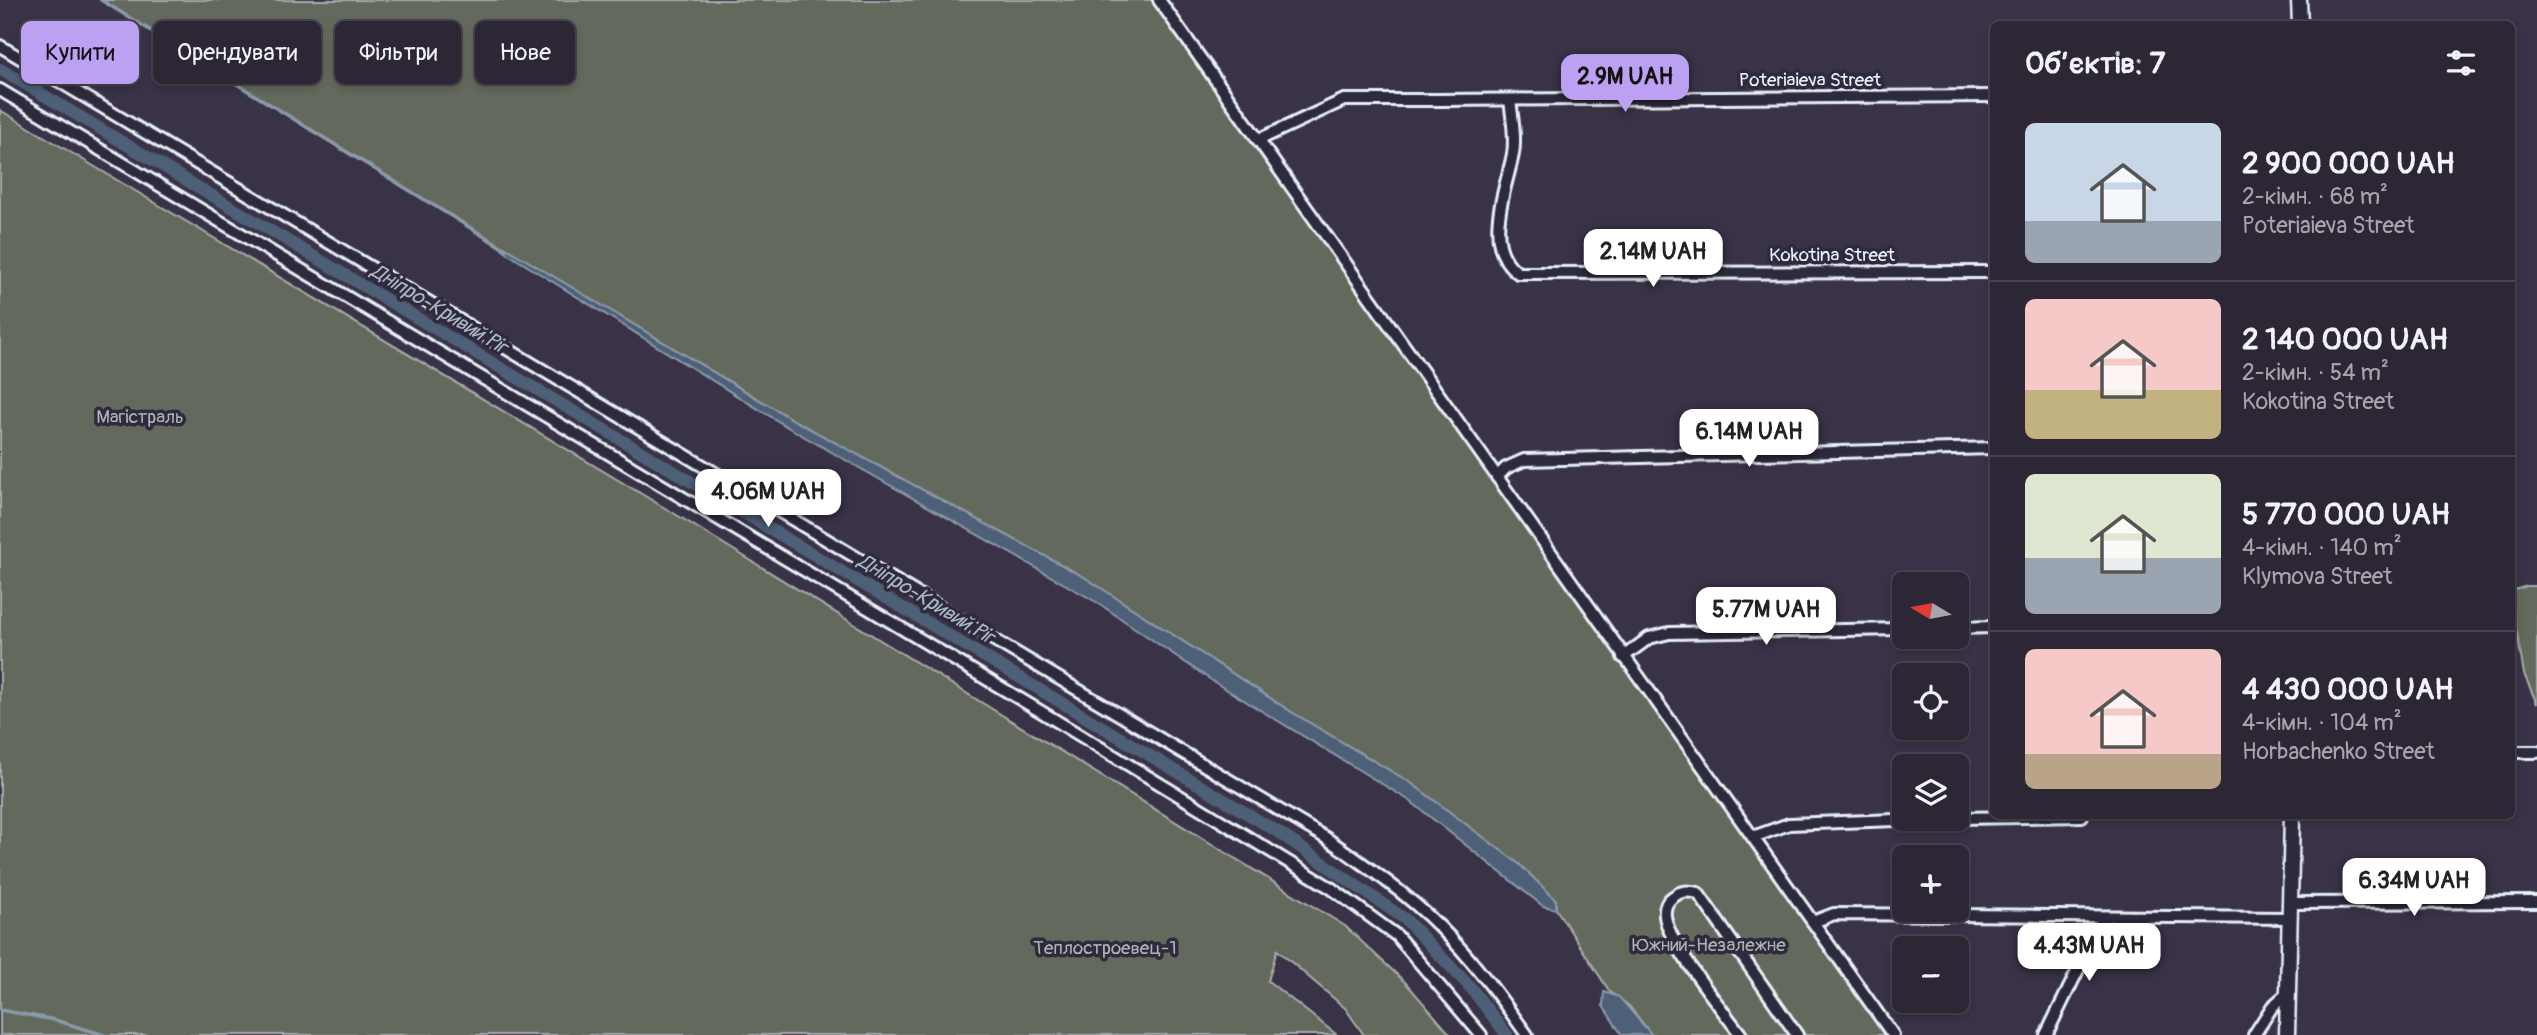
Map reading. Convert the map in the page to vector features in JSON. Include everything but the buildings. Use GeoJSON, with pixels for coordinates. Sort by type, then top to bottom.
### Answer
{"type":"FeatureCollection","features":[{"type":"Feature","properties":{"kind":"street"},"geometry":{"type":"LineString","coordinates":[[1159,0],[1893,1035]]}},
{"type":"Feature","properties":{"kind":"street"},"geometry":{"type":"LineString","coordinates":[[2299,0],[2300,21]]}},
{"type":"Feature","properties":{"kind":"street"},"geometry":{"type":"LineString","coordinates":[[0,46],[1325,838],[1379,875],[1439,926],[1485,975],[1527,1035]]}},
{"type":"Feature","properties":{"kind":"street"},"geometry":{"type":"LineString","coordinates":[[0,90],[1034,707],[1331,888],[1397,936],[1481,1035]]}},
{"type":"Feature","properties":{"kind":"street","name":"Poteriaieva Street"},"geometry":{"type":"LineString","coordinates":[[1258,140],[1344,100],[1990,96]]}},
{"type":"Feature","properties":{"kind":"street","name":"Kokotina Street"},"geometry":{"type":"LineString","coordinates":[[1510,100],[1513,152],[1498,227],[1503,255],[1509,267],[1518,273],[1990,272]]}},
{"type":"Feature","properties":{"kind":"street"},"geometry":{"type":"LineString","coordinates":[[1497,477],[1506,468],[1524,460],[1990,448]]}},
{"type":"Feature","properties":{"kind":"street"},"geometry":{"type":"LineString","coordinates":[[1969,628],[1990,627]]}},
{"type":"Feature","properties":{"kind":"street"},"geometry":{"type":"LineString","coordinates":[[1623,657],[1649,638],[1669,633],[1892,629]]}},
{"type":"Feature","properties":{"kind":"street"},"geometry":{"type":"LineString","coordinates":[[2515,752],[2537,752]]}},
{"type":"Feature","properties":{"kind":"street"},"geometry":{"type":"LineString","coordinates":[[1969,818],[1990,817]]}},
{"type":"Feature","properties":{"kind":"street"},"geometry":{"type":"LineString","coordinates":[[2287,1035],[2292,819]]}},
{"type":"Feature","properties":{"kind":"street"},"geometry":{"type":"LineString","coordinates":[[1754,837],[1789,824],[1892,820]]}},
{"type":"Feature","properties":{"kind":"street"},"geometry":{"type":"LineString","coordinates":[[1741,1035],[1673,938],[1665,915],[1665,906],[1679,893],[1698,893],[1797,1035]]}},
{"type":"Feature","properties":{"kind":"street"},"geometry":{"type":"LineString","coordinates":[[2291,902],[2537,902]]}},
{"type":"Feature","properties":{"kind":"street"},"geometry":{"type":"LineString","coordinates":[[1813,922],[1834,914],[2291,918]]}},
{"type":"Feature","properties":{"kind":"street"},"geometry":{"type":"LineString","coordinates":[[2046,1035],[2104,917]]}},
{"type":"Feature","properties":{"kind":"street"},"geometry":{"type":"LineString","coordinates":[[2254,1035],[2272,1007],[2289,992]]}},
{"type":"Feature","properties":{"kind":"green space","name":"Южний-Незалежне"},"geometry":{"type":"Polygon","coordinates":[[[101,0],[1159,0],[1711,781],[1730,816],[1884,1035],[1652,1035],[1629,1006],[1610,992],[1556,909],[1556,900],[1519,864],[1411,783],[1293,713],[1084,577],[795,421],[236,84],[321,84],[321,21],[153,21],[153,32],[139,21],[101,0]]]}},
{"type":"Feature","properties":{"kind":"green space"},"geometry":{"type":"Polygon","coordinates":[[[0,110],[680,517],[1345,926],[1406,983],[1451,1035],[1364,1035],[1345,1008],[1277,950],[1268,981],[1337,1035],[0,1035],[0,110]]]}},
{"type":"Feature","properties":{"kind":"green space"},"geometry":{"type":"Polygon","coordinates":[[[2537,586],[2537,704],[2524,674],[2515,622],[2515,590],[2537,586]]]}},
{"type":"Feature","properties":{"kind":"water"},"geometry":{"type":"Polygon","coordinates":[[[506,248],[795,421],[1084,577],[1293,713],[1411,783],[1519,864],[1556,900],[1556,909],[1543,906],[1410,801],[1214,682],[1098,603],[789,428],[502,249],[506,248]]]}},
{"type":"Feature","properties":{"kind":"water"},"geometry":{"type":"Polygon","coordinates":[[[1604,992],[1619,997],[1652,1035],[1622,1035],[1603,1006],[1604,992]]]}},
{"type":"Feature","properties":{"kind":"waterway"},"geometry":{"type":"LineString","coordinates":[[101,0],[506,250]]}},
{"type":"Feature","properties":{"kind":"waterway","name":"Дніпро-Кривий Ріг"},"geometry":{"type":"LineString","coordinates":[[0,69],[1278,832],[1405,919],[1471,988],[1507,1035]]}},
{"type":"Feature","properties":{"kind":"waterway"},"geometry":{"type":"LineString","coordinates":[[0,1010],[55,1020],[104,1035]]}},
{"type":"Feature","properties":{"kind":"park label","name":"Магістраль"},"geometry":{"type":"Point","coordinates":[140,417]}},
{"type":"Feature","properties":{"kind":"park label","name":"Теплостроевец-1"},"geometry":{"type":"Point","coordinates":[1105,948]}}]}
